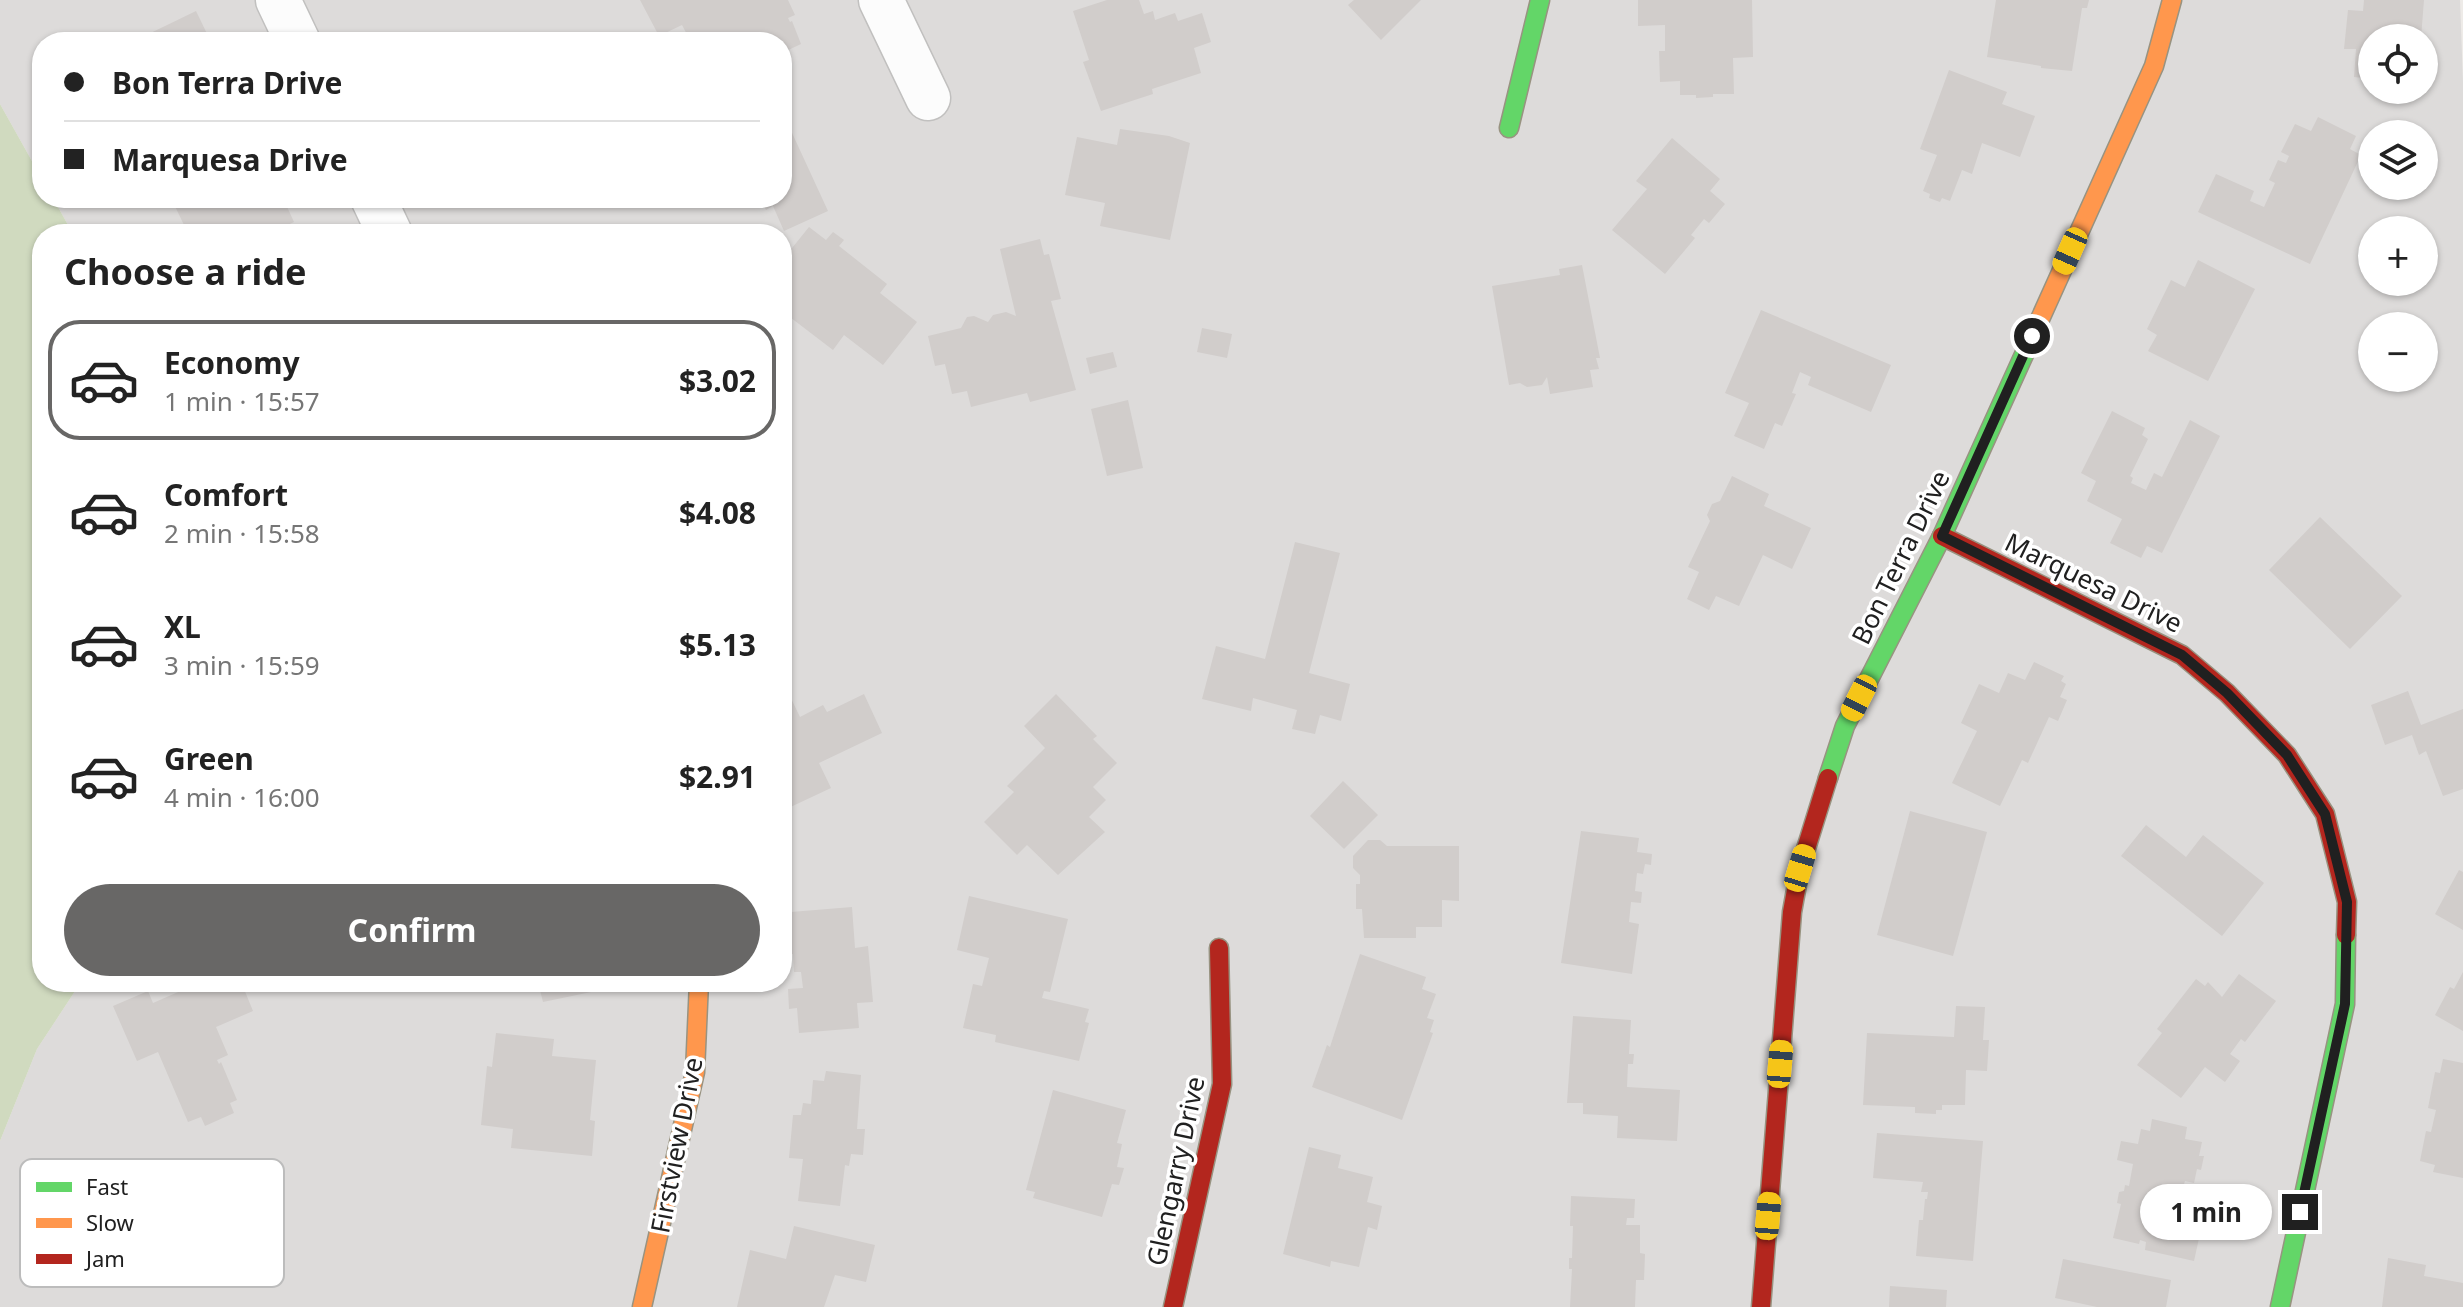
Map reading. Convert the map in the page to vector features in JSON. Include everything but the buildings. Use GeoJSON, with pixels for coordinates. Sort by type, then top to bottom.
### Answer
{"type":"FeatureCollection","features":[{"type":"Feature","properties":{"kind":"street"},"geometry":{"type":"LineString","coordinates":[[278,0],[293,32]]}},
{"type":"Feature","properties":{"kind":"street"},"geometry":{"type":"LineString","coordinates":[[881,0],[928,98]]}},
{"type":"Feature","properties":{"kind":"street"},"geometry":{"type":"LineString","coordinates":[[1509,128],[1540,0]]}},
{"type":"Feature","properties":{"kind":"street","name":"Bon Terra Drive"},"geometry":{"type":"LineString","coordinates":[[1761,1307],[1792,912],[1800,868],[1845,726],[1942,536],[2154,66],[2172,0]]}},
{"type":"Feature","properties":{"kind":"street","name":"Marquesa Drive"},"geometry":{"type":"LineString","coordinates":[[1942,536],[2182,655],[2227,693],[2287,755],[2325,814],[2347,902],[2345,1004],[2280,1307]]}},
{"type":"Feature","properties":{"kind":"street","name":"Glengarry Drive"},"geometry":{"type":"LineString","coordinates":[[1173,1307],[1222,1084],[1219,948]]}},
{"type":"Feature","properties":{"kind":"street","name":"Firstview Drive"},"geometry":{"type":"LineString","coordinates":[[642,1307],[695,1072],[699,992]]}},
{"type":"Feature","properties":{"kind":"shaded area"},"geometry":{"type":"Polygon","coordinates":[[[0,0],[2460,0],[2463,82],[2463,1307],[0,1307],[0,1141],[37,1049],[74,992],[792,992],[792,224],[67,224],[59,208],[792,208],[792,32],[32,32],[32,161],[0,104],[0,0]]]}},
{"type":"Feature","properties":{"kind":"green space"},"geometry":{"type":"Polygon","coordinates":[[[0,104],[32,161],[32,208],[59,208],[67,224],[32,224],[32,992],[74,992],[37,1049],[0,1141],[0,104]]]}},
{"type":"Feature","properties":{"kind":"traffic: fast"},"geometry":{"type":"LineString","coordinates":[[1509,128],[1540,0]]}},
{"type":"Feature","properties":{"kind":"traffic: fast"},"geometry":{"type":"LineString","coordinates":[[1828,778],[1845,726],[1942,536],[2027,348]]}},
{"type":"Feature","properties":{"kind":"traffic: fast"},"geometry":{"type":"LineString","coordinates":[[2280,1307],[2345,1004],[2346,935]]}},
{"type":"Feature","properties":{"kind":"traffic: slow"},"geometry":{"type":"LineString","coordinates":[[2027,348],[2154,66],[2172,0]]}},
{"type":"Feature","properties":{"kind":"traffic: slow"},"geometry":{"type":"LineString","coordinates":[[642,1307],[695,1072],[699,992]]}},
{"type":"Feature","properties":{"kind":"traffic: jam"},"geometry":{"type":"LineString","coordinates":[[1942,536],[2182,655],[2227,693],[2287,755],[2325,814],[2347,902],[2346,935]]}},
{"type":"Feature","properties":{"kind":"traffic: jam"},"geometry":{"type":"LineString","coordinates":[[1761,1307],[1792,912],[1800,868],[1828,778]]}},
{"type":"Feature","properties":{"kind":"traffic: jam"},"geometry":{"type":"LineString","coordinates":[[1173,1307],[1222,1084],[1219,948]]}},
{"type":"Feature","properties":{"kind":"route"},"geometry":{"type":"LineString","coordinates":[[2032,336],[1942,536],[2182,655],[2227,693],[2287,755],[2325,814],[2347,902],[2345,1004],[2300,1212]]}}]}
